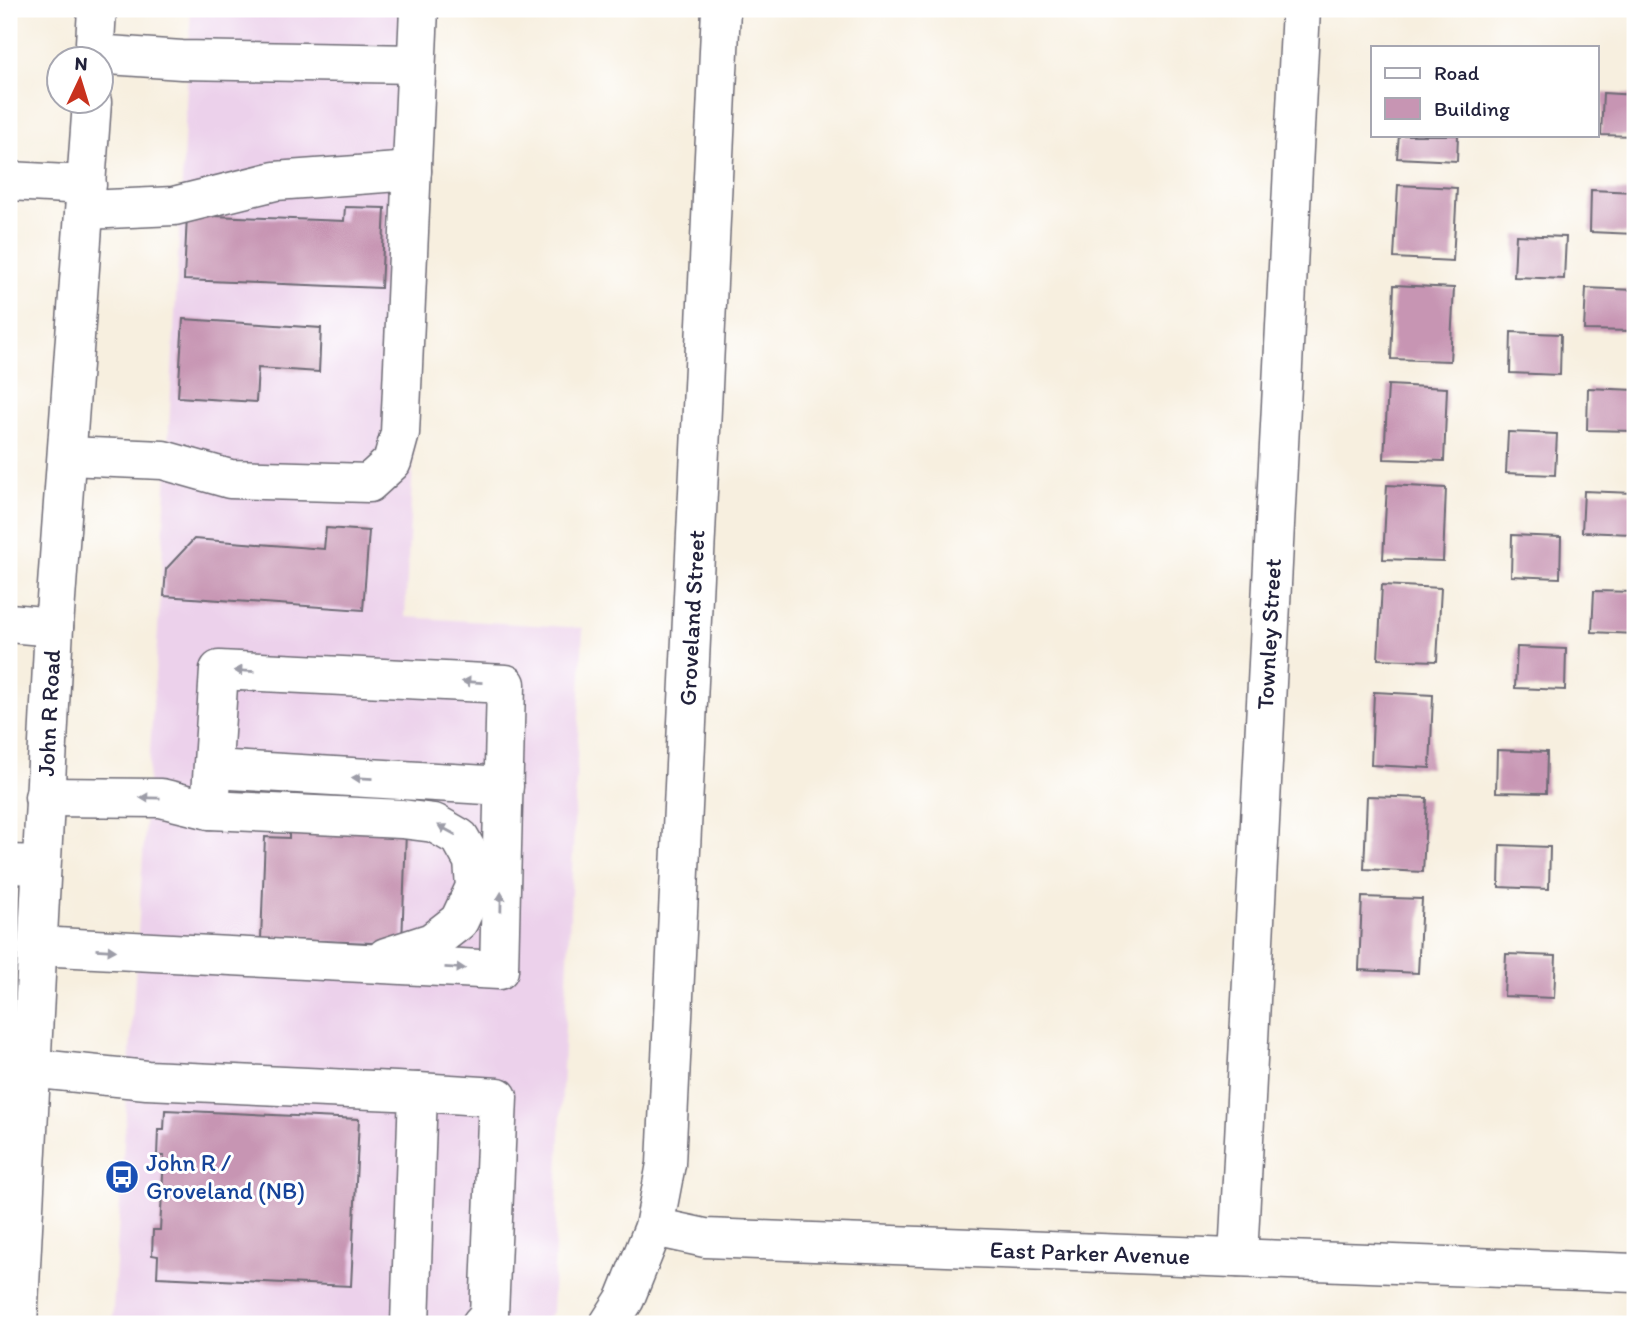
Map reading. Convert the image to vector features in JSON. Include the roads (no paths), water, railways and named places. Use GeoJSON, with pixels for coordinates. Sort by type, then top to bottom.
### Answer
{"type":"FeatureCollection","features":[{"type":"Feature","properties":{"kind":"street"},"geometry":{"type":"LineString","coordinates":[[95,46],[97,9]]}},
{"type":"Feature","properties":{"kind":"street"},"geometry":{"type":"LineString","coordinates":[[67,456],[163,460],[230,479],[369,482],[392,462],[400,433],[419,9]]}},
{"type":"Feature","properties":{"kind":"street","name":"Groveland Street"},"geometry":{"type":"LineString","coordinates":[[654,1227],[666,1164],[721,9]]}},
{"type":"Feature","properties":{"kind":"street","name":"Townley Street"},"geometry":{"type":"LineString","coordinates":[[1238,1258],[1301,9]]}},
{"type":"Feature","properties":{"kind":"street"},"geometry":{"type":"LineString","coordinates":[[116,58],[416,64]]}},
{"type":"Feature","properties":{"kind":"street","name":"John R Road"},"geometry":{"type":"LineString","coordinates":[[18,1324],[20,1067],[37,946],[25,864],[44,797],[91,116]]}},
{"type":"Feature","properties":{"kind":"street"},"geometry":{"type":"LineString","coordinates":[[9,181],[87,197],[174,206],[275,181],[412,171]]}},
{"type":"Feature","properties":{"kind":"street"},"geometry":{"type":"LineString","coordinates":[[9,622],[54,627]]}},
{"type":"Feature","properties":{"kind":"street"},"geometry":{"type":"LineString","coordinates":[[37,946],[499,970],[506,684],[219,670],[210,810]]}},
{"type":"Feature","properties":{"kind":"street"},"geometry":{"type":"LineString","coordinates":[[214,769],[504,786]]}},
{"type":"Feature","properties":{"kind":"street"},"geometry":{"type":"LineString","coordinates":[[44,797],[161,798],[210,810],[402,819],[434,823],[460,838],[473,861],[475,887],[459,921],[432,942],[394,956],[335,962]]}},
{"type":"Feature","properties":{"kind":"street"},"geometry":{"type":"LineString","coordinates":[[20,1067],[147,1080],[498,1097],[489,1315],[481,1324]]}},
{"type":"Feature","properties":{"kind":"street"},"geometry":{"type":"LineString","coordinates":[[410,1324],[418,1092]]}},
{"type":"Feature","properties":{"kind":"street"},"geometry":{"type":"LineString","coordinates":[[609,1324],[625,1299],[654,1227]]}},
{"type":"Feature","properties":{"kind":"street","name":"East Parker Avenue"},"geometry":{"type":"LineString","coordinates":[[654,1227],[705,1238],[1635,1273]]}},
{"type":"Feature","properties":{"kind":"place","name":"John R / Groveland (NB)"},"geometry":{"type":"Point","coordinates":[122,1177]}}]}
